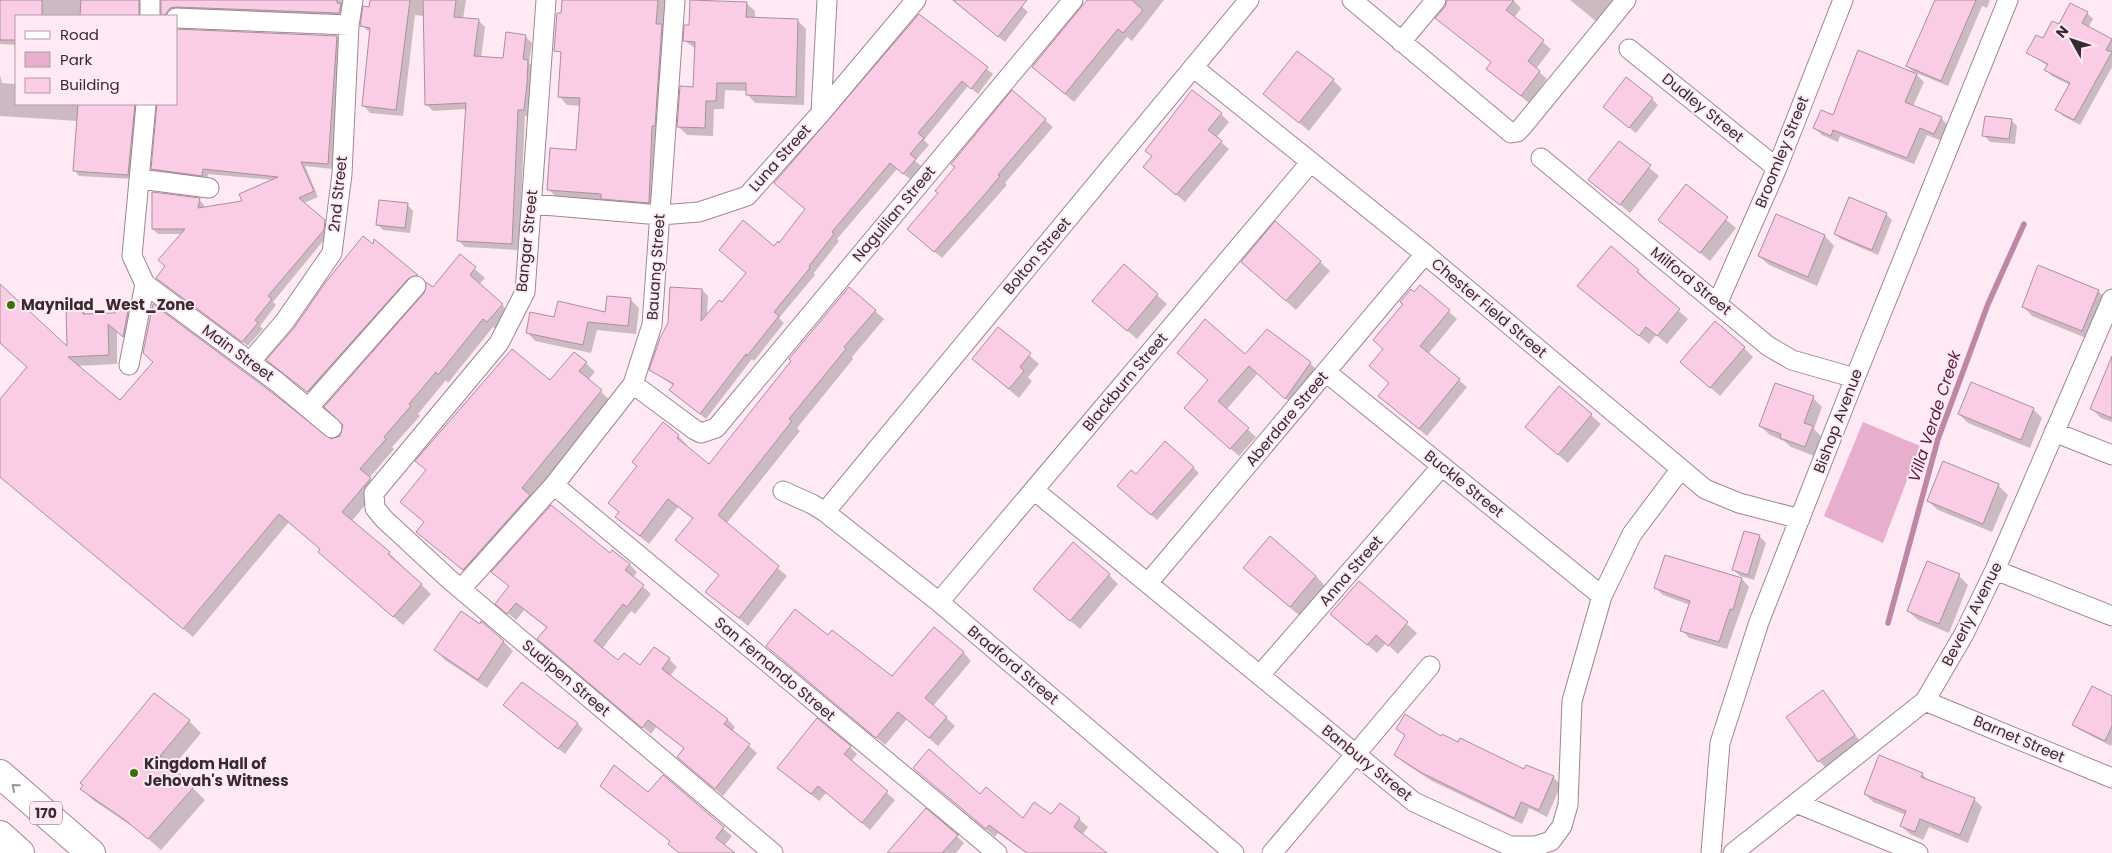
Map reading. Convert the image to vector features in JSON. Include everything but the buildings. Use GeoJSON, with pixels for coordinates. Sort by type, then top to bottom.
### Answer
{"type":"FeatureCollection","features":[{"type":"Feature","properties":{"kind":"main road","name":"170"},"geometry":{"type":"LineString","coordinates":[[0,774],[91,853]]}},
{"type":"Feature","properties":{"kind":"main road"},"geometry":{"type":"LineString","coordinates":[[0,835],[20,853]]}},
{"type":"Feature","properties":{"kind":"street"},"geometry":{"type":"LineString","coordinates":[[150,0],[150,15]]}},
{"type":"Feature","properties":{"kind":"street","name":"2nd Street"},"geometry":{"type":"LineString","coordinates":[[250,362],[285,322],[332,253],[342,174],[349,25],[353,0]]}},
{"type":"Feature","properties":{"kind":"street","name":"Bangar Street"},"geometry":{"type":"LineString","coordinates":[[374,494],[499,343],[525,292],[546,0]]}},
{"type":"Feature","properties":{"kind":"street","name":"Bauang Street"},"geometry":{"type":"LineString","coordinates":[[461,589],[554,485],[634,384],[652,325],[674,0]]}},
{"type":"Feature","properties":{"kind":"street"},"geometry":{"type":"LineString","coordinates":[[821,113],[828,0]]}},
{"type":"Feature","properties":{"kind":"street","name":"Luna Street"},"geometry":{"type":"LineString","coordinates":[[532,204],[660,215],[699,212],[747,196],[821,113],[916,0]]}},
{"type":"Feature","properties":{"kind":"street","name":"Naguilian Street"},"geometry":{"type":"LineString","coordinates":[[634,384],[695,430],[701,433],[716,428],[1073,0]]}},
{"type":"Feature","properties":{"kind":"street","name":"Bolton Street"},"geometry":{"type":"LineString","coordinates":[[825,512],[1249,0]]}},
{"type":"Feature","properties":{"kind":"street"},"geometry":{"type":"LineString","coordinates":[[1352,0],[1511,133],[1517,132],[1522,127],[1626,0]]}},
{"type":"Feature","properties":{"kind":"street"},"geometry":{"type":"LineString","coordinates":[[1401,42],[1436,0]]}},
{"type":"Feature","properties":{"kind":"street","name":"Broomley Street"},"geometry":{"type":"LineString","coordinates":[[1718,302],[1777,168],[1843,0]]}},
{"type":"Feature","properties":{"kind":"street","name":"Bishop Avenue"},"geometry":{"type":"LineString","coordinates":[[1711,853],[1720,743],[1760,622],[1855,378],[2008,0]]}},
{"type":"Feature","properties":{"kind":"street"},"geometry":{"type":"LineString","coordinates":[[178,18],[349,25]]}},
{"type":"Feature","properties":{"kind":"street","name":"Dudley Street"},"geometry":{"type":"LineString","coordinates":[[1628,49],[1777,168]]}},
{"type":"Feature","properties":{"kind":"street","name":"Chester Field Street"},"geometry":{"type":"LineString","coordinates":[[1193,67],[1425,254],[1680,470],[1705,489],[1739,503],[1800,519]]}},
{"type":"Feature","properties":{"kind":"street","name":"Main Street"},"geometry":{"type":"LineString","coordinates":[[146,105],[132,256],[145,284],[309,407],[332,428]]}},
{"type":"Feature","properties":{"kind":"street","name":"Milford Street"},"geometry":{"type":"LineString","coordinates":[[1540,158],[1718,302],[1768,346],[1792,360],[1855,378]]}},
{"type":"Feature","properties":{"kind":"street","name":"Blackburn Street"},"geometry":{"type":"LineString","coordinates":[[940,602],[1310,163]]}},
{"type":"Feature","properties":{"kind":"street"},"geometry":{"type":"LineString","coordinates":[[140,179],[210,188]]}},
{"type":"Feature","properties":{"kind":"street","name":"Aberdare Street"},"geometry":{"type":"LineString","coordinates":[[1148,583],[1425,254]]}},
{"type":"Feature","properties":{"kind":"street"},"geometry":{"type":"LineString","coordinates":[[129,365],[145,284]]}},
{"type":"Feature","properties":{"kind":"street"},"geometry":{"type":"LineString","coordinates":[[309,407],[416,286]]}},
{"type":"Feature","properties":{"kind":"street","name":"Beverly Avenue"},"geometry":{"type":"LineString","coordinates":[[1733,853],[1925,700],[1964,634],[1995,570],[2112,299]]}},
{"type":"Feature","properties":{"kind":"street","name":"Buckle Street"},"geometry":{"type":"LineString","coordinates":[[1326,372],[1602,596]]}},
{"type":"Feature","properties":{"kind":"street"},"geometry":{"type":"LineString","coordinates":[[2054,432],[2112,455]]}},
{"type":"Feature","properties":{"kind":"street","name":"Anna Street"},"geometry":{"type":"LineString","coordinates":[[1260,676],[1442,466]]}},
{"type":"Feature","properties":{"kind":"street","name":"Banbury Street"},"geometry":{"type":"LineString","coordinates":[[1034,490],[1414,802],[1510,846],[1536,846],[1551,841],[1562,826],[1568,806],[1572,701],[1602,596],[1632,534],[1680,470]]}},
{"type":"Feature","properties":{"kind":"street","name":"San Fernando Street"},"geometry":{"type":"LineString","coordinates":[[554,485],[997,853]]}},
{"type":"Feature","properties":{"kind":"street","name":"Bradford Street"},"geometry":{"type":"LineString","coordinates":[[783,491],[805,500],[825,512],[940,602],[1234,853]]}},
{"type":"Feature","properties":{"kind":"street","name":"Sudipen Street"},"geometry":{"type":"LineString","coordinates":[[374,494],[375,508],[384,519],[461,589],[773,853]]}},
{"type":"Feature","properties":{"kind":"street"},"geometry":{"type":"LineString","coordinates":[[1995,570],[2112,616]]}},
{"type":"Feature","properties":{"kind":"street"},"geometry":{"type":"LineString","coordinates":[[1272,853],[1430,666]]}},
{"type":"Feature","properties":{"kind":"street","name":"Barnet Street"},"geometry":{"type":"LineString","coordinates":[[1925,700],[2112,778]]}},
{"type":"Feature","properties":{"kind":"street"},"geometry":{"type":"LineString","coordinates":[[1796,803],[1918,853]]}},
{"type":"Feature","properties":{"kind":"green space"},"geometry":{"type":"Polygon","coordinates":[[[1863,422],[1920,446],[1883,543],[1824,516],[1863,422]]]}},
{"type":"Feature","properties":{"kind":"waterway","name":"Villa Verde Creek"},"geometry":{"type":"LineString","coordinates":[[1888,623],[1938,439],[1988,304],[2024,224]]}},
{"type":"Feature","properties":{"kind":"place","name":"Maynilad_West_Zone"},"geometry":{"type":"Point","coordinates":[11,305]}},
{"type":"Feature","properties":{"kind":"place","name":"Kingdom Hall of Jehovah's Witness"},"geometry":{"type":"Point","coordinates":[134,773]}}]}
